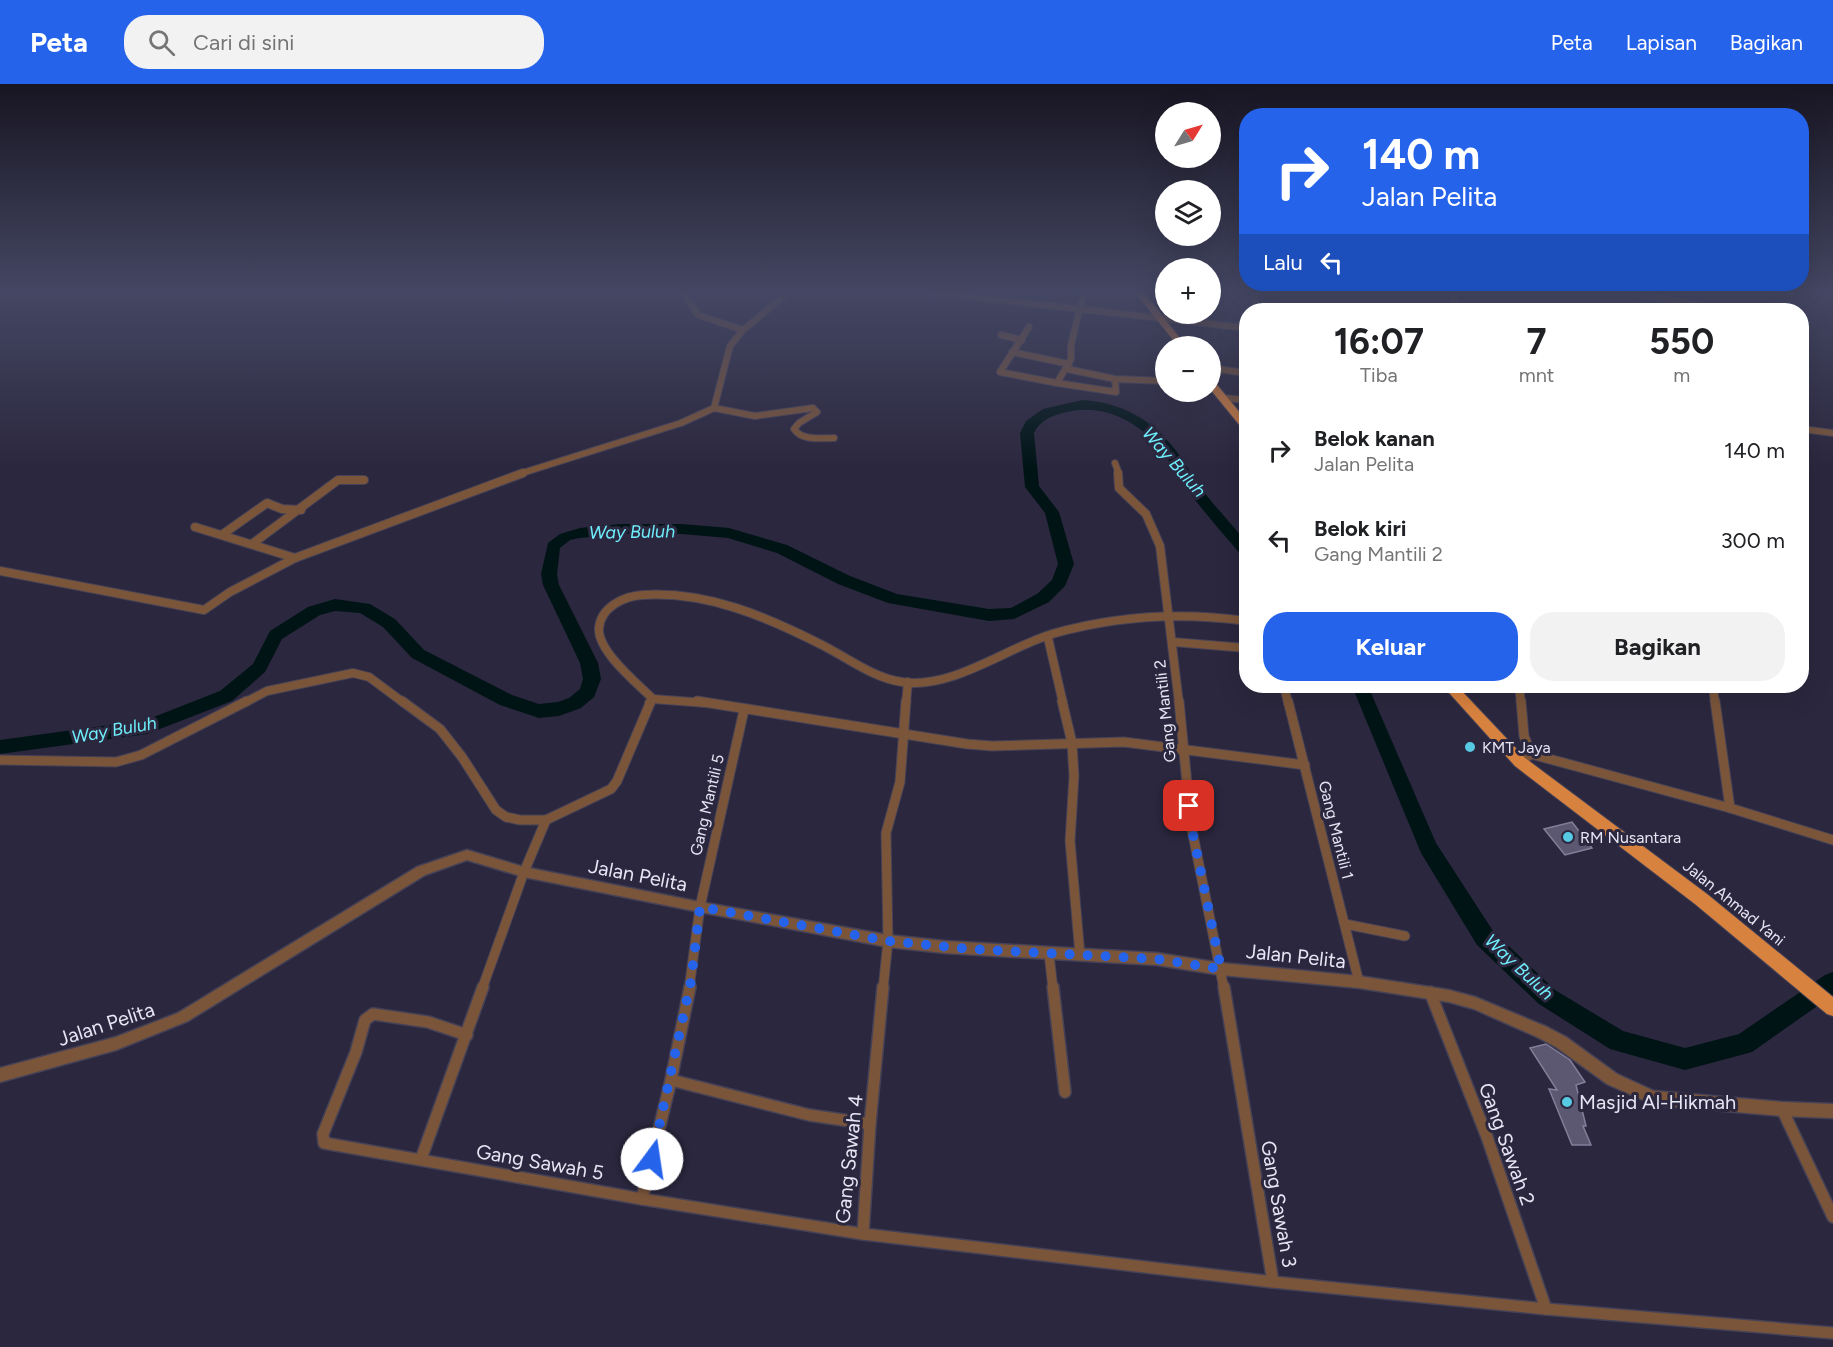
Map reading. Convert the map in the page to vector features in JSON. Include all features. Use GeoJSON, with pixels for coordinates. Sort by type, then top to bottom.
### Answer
{"type":"FeatureCollection","features":[{"type":"Feature","properties":{"kind":"highway"},"geometry":{"type":"LineString","coordinates":[[1221,395],[1239,416]]}},
{"type":"Feature","properties":{"kind":"highway","name":"Jalan Ahmad Yani"},"geometry":{"type":"LineString","coordinates":[[1457,693],[1526,758],[1772,956],[1833,1008]]}},
{"type":"Feature","properties":{"kind":"street"},"geometry":{"type":"LineString","coordinates":[[714,408],[729,350]]}},
{"type":"Feature","properties":{"kind":"street"},"geometry":{"type":"LineString","coordinates":[[1057,383],[1068,366],[1070,350]]}},
{"type":"Feature","properties":{"kind":"street"},"geometry":{"type":"LineString","coordinates":[[1115,379],[1116,392],[1000,372],[1012,352],[1115,379],[1155,381]]}},
{"type":"Feature","properties":{"kind":"street"},"geometry":{"type":"LineString","coordinates":[[1221,370],[1239,372]]}},
{"type":"Feature","properties":{"kind":"street"},"geometry":{"type":"LineString","coordinates":[[1224,398],[1239,399]]}},
{"type":"Feature","properties":{"kind":"street"},"geometry":{"type":"LineString","coordinates":[[0,571],[204,610],[230,592],[296,558],[535,468],[681,423],[714,408],[755,416],[813,408],[818,412],[798,423],[794,429],[795,432],[803,437],[834,438]]}},
{"type":"Feature","properties":{"kind":"street"},"geometry":{"type":"LineString","coordinates":[[1809,430],[1833,433]]}},
{"type":"Feature","properties":{"kind":"street","name":"Gang Mantili 2"},"geometry":{"type":"LineString","coordinates":[[1115,463],[1119,475],[1119,488],[1149,518],[1160,544],[1167,617],[1173,642],[1185,750],[1191,825],[1221,969]]}},
{"type":"Feature","properties":{"kind":"street"},"geometry":{"type":"LineString","coordinates":[[252,544],[339,480],[364,480]]}},
{"type":"Feature","properties":{"kind":"street"},"geometry":{"type":"LineString","coordinates":[[223,534],[267,503],[282,509],[301,510]]}},
{"type":"Feature","properties":{"kind":"street"},"geometry":{"type":"LineString","coordinates":[[195,527],[296,558]]}},
{"type":"Feature","properties":{"kind":"street"},"geometry":{"type":"LineString","coordinates":[[1239,620],[1167,617],[1097,623],[1029,643],[957,674],[927,681],[908,682],[867,670],[824,646],[718,602],[671,595],[639,595],[619,600],[609,608],[600,624],[599,634],[603,645],[620,666],[653,699],[697,701],[744,710],[992,746],[1124,742],[1305,765]]}},
{"type":"Feature","properties":{"kind":"street"},"geometry":{"type":"LineString","coordinates":[[1048,638],[1072,743],[1074,776],[1071,841],[1080,955]]}},
{"type":"Feature","properties":{"kind":"street"},"geometry":{"type":"LineString","coordinates":[[1173,642],[1239,647]]}},
{"type":"Feature","properties":{"kind":"street"},"geometry":{"type":"LineString","coordinates":[[0,760],[116,762],[141,755],[267,691],[353,673],[369,677],[440,729],[462,757],[496,810],[506,817],[520,820],[546,820],[611,789],[617,781],[648,704],[653,699]]}},
{"type":"Feature","properties":{"kind":"street","name":"Gang Sawah 4"},"geometry":{"type":"LineString","coordinates":[[642,1199],[863,1234],[870,1124],[888,941],[886,833],[900,782],[908,682]]}},
{"type":"Feature","properties":{"kind":"street","name":"Gang Mantili 1"},"geometry":{"type":"LineString","coordinates":[[1286,693],[1359,982]]}},
{"type":"Feature","properties":{"kind":"street"},"geometry":{"type":"LineString","coordinates":[[1521,693],[1526,758],[1730,808],[1833,840]]}},
{"type":"Feature","properties":{"kind":"street"},"geometry":{"type":"LineString","coordinates":[[1714,693],[1730,808]]}},
{"type":"Feature","properties":{"kind":"street","name":"Gang Mantili 5"},"geometry":{"type":"LineString","coordinates":[[700,907],[744,710]]}},
{"type":"Feature","properties":{"kind":"street"},"geometry":{"type":"LineString","coordinates":[[421,1159],[524,872],[546,820]]}},
{"type":"Feature","properties":{"kind":"street","name":"Jalan Pelita"},"geometry":{"type":"LineString","coordinates":[[0,1075],[127,1042],[153,1032],[183,1017],[421,872],[467,855],[478,856],[524,872],[888,941],[945,947],[1157,959],[1221,969],[1359,982],[1430,992],[1476,1004],[1542,1032],[1561,1042],[1612,1079],[1654,1098],[1833,1111]]}},
{"type":"Feature","properties":{"kind":"street"},"geometry":{"type":"LineString","coordinates":[[642,1199],[671,1080],[691,981],[700,907]]}},
{"type":"Feature","properties":{"kind":"street"},"geometry":{"type":"LineString","coordinates":[[1345,924],[1406,936]]}},
{"type":"Feature","properties":{"kind":"street"},"geometry":{"type":"LineString","coordinates":[[1050,954],[1065,1092]]}},
{"type":"Feature","properties":{"kind":"street","name":"Gang Sawah 3"},"geometry":{"type":"LineString","coordinates":[[1221,969],[1246,1131],[1273,1282],[1546,1309],[1833,1333]]}},
{"type":"Feature","properties":{"kind":"street","name":"Gang Sawah 2"},"geometry":{"type":"LineString","coordinates":[[1430,992],[1487,1137],[1546,1309]]}},
{"type":"Feature","properties":{"kind":"street","name":"Gang Sawah 5"},"geometry":{"type":"LineString","coordinates":[[467,1035],[418,1020],[373,1014],[368,1016],[364,1020],[356,1052],[323,1134],[324,1143],[642,1199]]}},
{"type":"Feature","properties":{"kind":"street"},"geometry":{"type":"LineString","coordinates":[[671,1080],[808,1115],[870,1124]]}},
{"type":"Feature","properties":{"kind":"street"},"geometry":{"type":"LineString","coordinates":[[1782,1109],[1833,1216]]}},
{"type":"Feature","properties":{"kind":"street"},"geometry":{"type":"LineString","coordinates":[[863,1234],[1273,1282]]}},
{"type":"Feature","properties":{"kind":"building","name":"RM Nusantara"},"geometry":{"type":"Polygon","coordinates":[[[1572,822],[1592,848],[1565,855],[1544,829],[1572,822]]]}},
{"type":"Feature","properties":{"kind":"building","name":"Masjid Al-Hikmah"},"geometry":{"type":"Polygon","coordinates":[[[1546,1044],[1570,1060],[1585,1082],[1576,1085],[1586,1126],[1583,1126],[1591,1145],[1572,1145],[1549,1089],[1557,1090],[1530,1048],[1546,1044]]]}},
{"type":"Feature","properties":{"kind":"waterway","name":"Way Buluh"},"geometry":{"type":"LineString","coordinates":[[0,747],[147,727],[226,696],[259,668],[276,635],[314,611],[335,605],[364,608],[389,623],[418,654],[506,700],[539,711],[559,709],[575,703],[588,692],[592,679],[589,663],[551,585],[549,574],[553,546],[565,537],[580,533],[620,529],[682,529],[729,533],[782,549],[844,580],[894,599],[989,615],[1014,613],[1043,598],[1059,582],[1066,564],[1052,512],[1032,487],[1027,433],[1031,424],[1048,412],[1082,404],[1101,405],[1122,412],[1150,430],[1168,449],[1194,489],[1239,543]]}},
{"type":"Feature","properties":{"kind":"waterway","name":"Way Buluh"},"geometry":{"type":"LineString","coordinates":[[1363,693],[1428,847],[1485,938],[1547,997],[1618,1041],[1685,1059],[1744,1044],[1833,982]]}},
{"type":"Feature","properties":{"kind":"place","name":"KMT Jaya"},"geometry":{"type":"Point","coordinates":[1470,747]}},
{"type":"Feature","properties":{"kind":"place","name":"RM Nusantara"},"geometry":{"type":"Point","coordinates":[1568,837]}},
{"type":"Feature","properties":{"kind":"place","name":"Masjid Al-Hikmah"},"geometry":{"type":"Point","coordinates":[1567,1102]}},
{"type":"Feature","properties":{"kind":"route"},"geometry":{"type":"LineString","coordinates":[[652,1159],[691,981],[700,907],[888,941],[969,949],[1157,959],[1221,969],[1189,806]]}}]}
